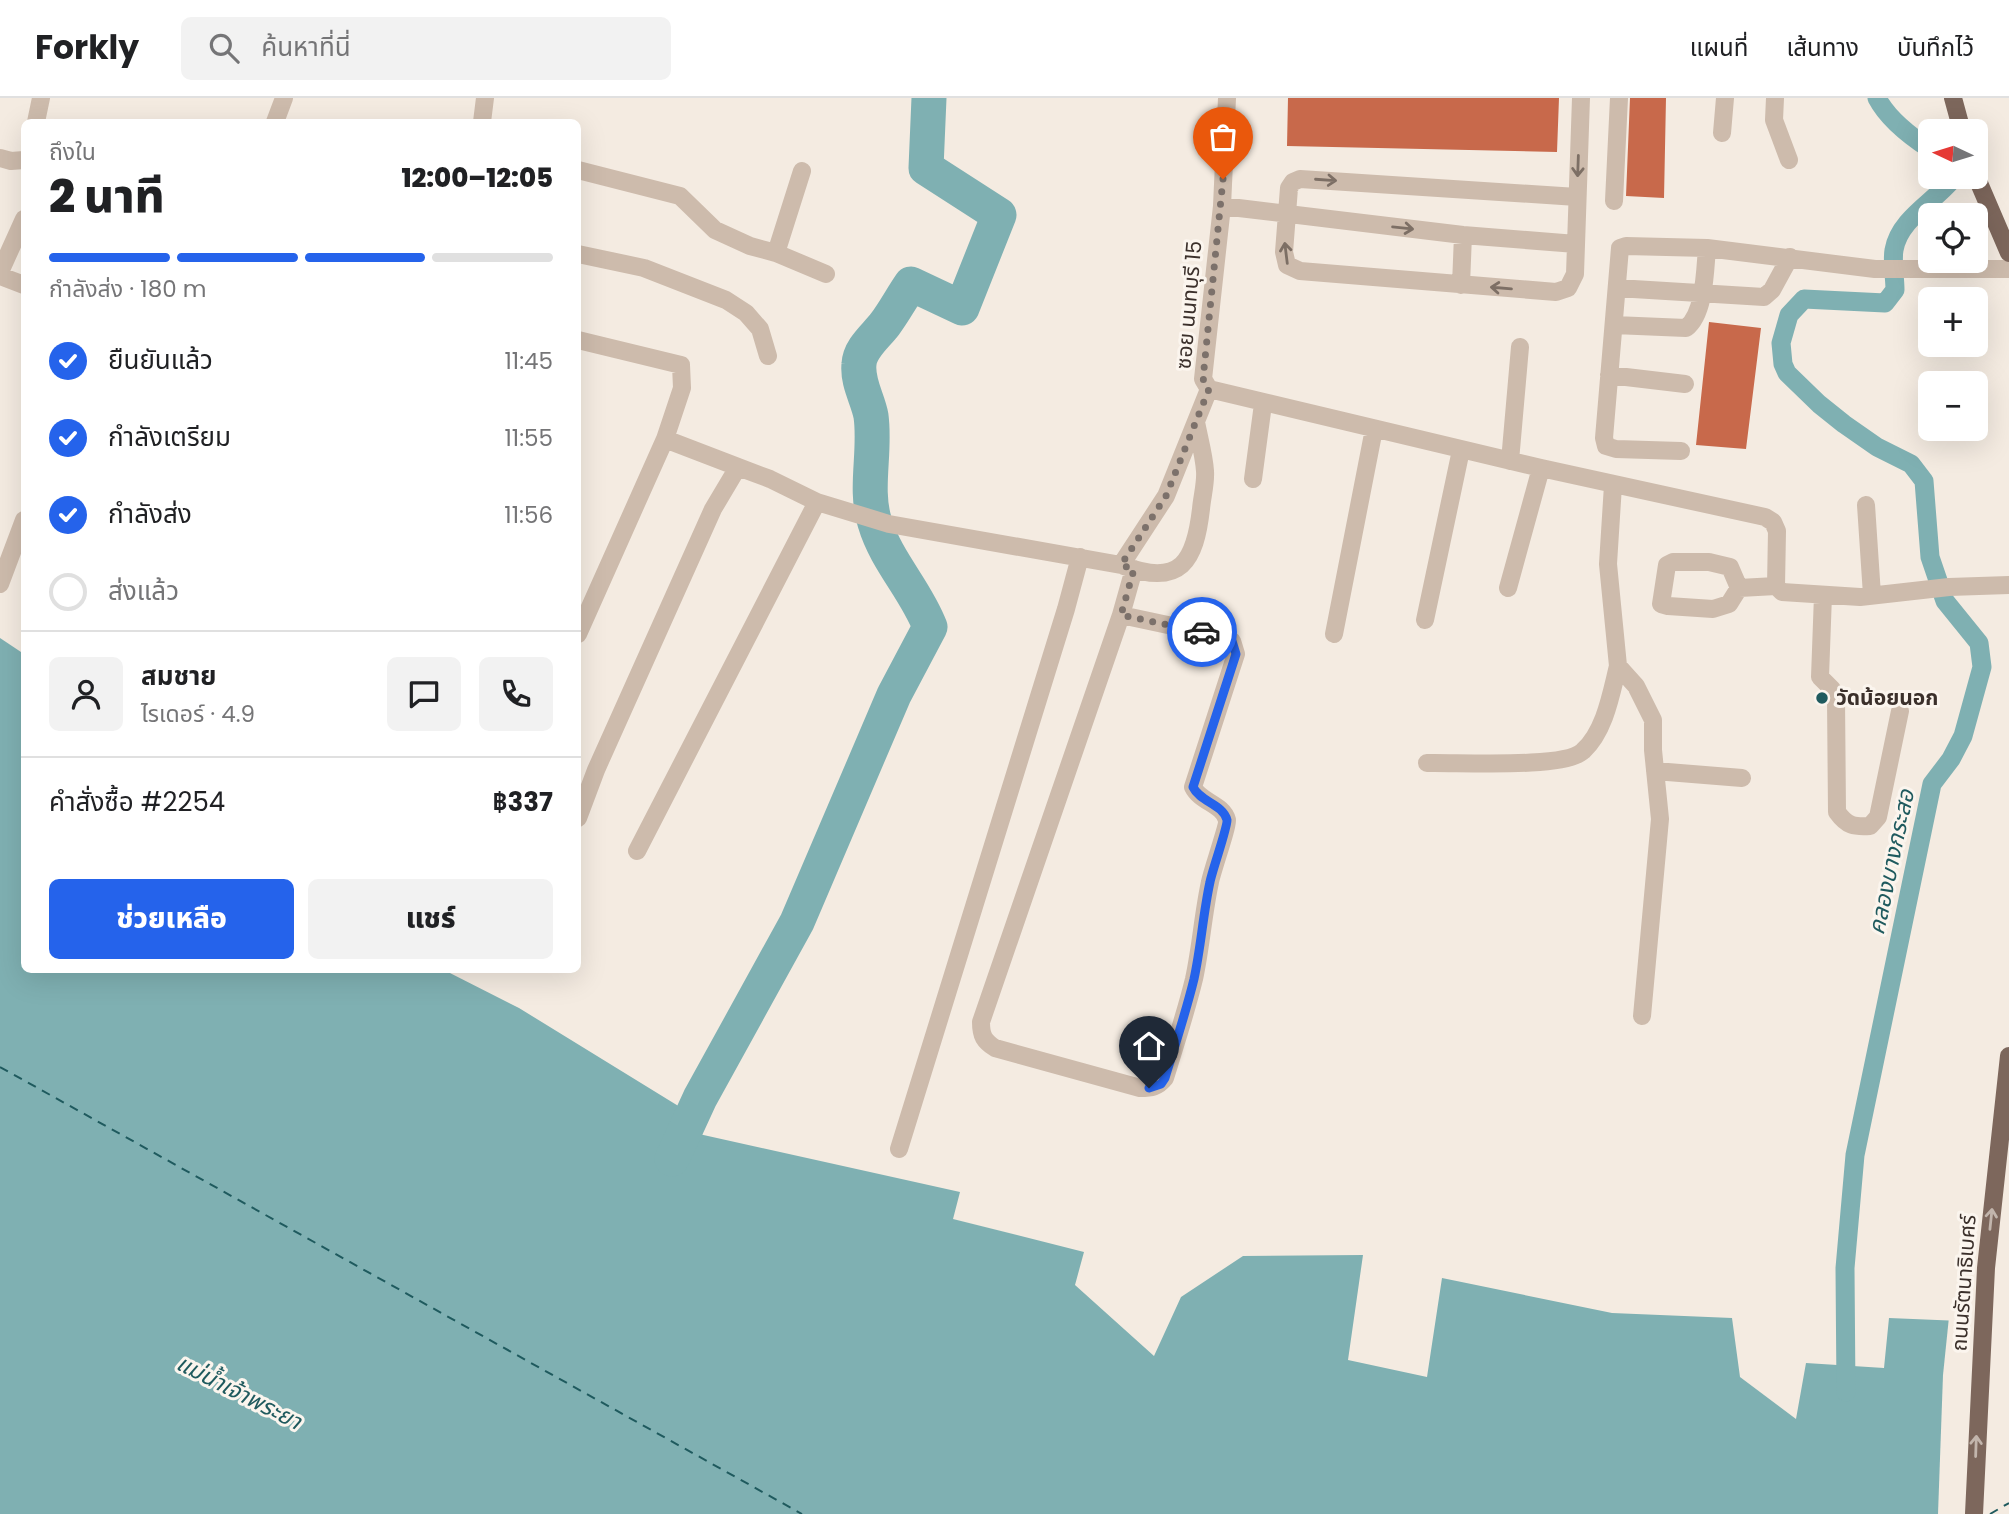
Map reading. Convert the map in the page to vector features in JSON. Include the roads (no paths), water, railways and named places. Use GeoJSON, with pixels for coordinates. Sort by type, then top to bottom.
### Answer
{"type":"FeatureCollection","features":[{"type":"Feature","properties":{"kind":"main road"},"geometry":{"type":"LineString","coordinates":[[1953,98],[1959,119]]}},
{"type":"Feature","properties":{"kind":"main road"},"geometry":{"type":"LineString","coordinates":[[1982,189],[2009,253]]}},
{"type":"Feature","properties":{"kind":"main road","name":"ถนนรัตนาธิเบศร์"},"geometry":{"type":"LineString","coordinates":[[1974,1514],[1986,1268],[2009,1056]]}},
{"type":"Feature","properties":{"kind":"street"},"geometry":{"type":"LineString","coordinates":[[37,119],[41,98]]}},
{"type":"Feature","properties":{"kind":"street"},"geometry":{"type":"LineString","coordinates":[[276,119],[284,98]]}},
{"type":"Feature","properties":{"kind":"street"},"geometry":{"type":"LineString","coordinates":[[482,119],[485,98]]}},
{"type":"Feature","properties":{"kind":"street","name":"ซอย นนทบุรี 15"},"geometry":{"type":"LineString","coordinates":[[1209,389],[1203,379],[1222,206],[1227,98]]}},
{"type":"Feature","properties":{"kind":"street"},"geometry":{"type":"LineString","coordinates":[[1577,197],[1300,179],[1293,182],[1289,188],[1284,252],[1287,265],[1300,271],[1556,292],[1568,288],[1575,274],[1581,98]]}},
{"type":"Feature","properties":{"kind":"street"},"geometry":{"type":"LineString","coordinates":[[1614,201],[1619,98]]}},
{"type":"Feature","properties":{"kind":"street"},"geometry":{"type":"LineString","coordinates":[[1722,132],[1724,98]]}},
{"type":"Feature","properties":{"kind":"street"},"geometry":{"type":"LineString","coordinates":[[1775,98],[1774,120],[1788,160]]}},
{"type":"Feature","properties":{"kind":"street"},"geometry":{"type":"LineString","coordinates":[[0,158],[21,160]]}},
{"type":"Feature","properties":{"kind":"street"},"geometry":{"type":"LineString","coordinates":[[581,171],[680,196],[715,230],[826,274]]}},
{"type":"Feature","properties":{"kind":"street"},"geometry":{"type":"LineString","coordinates":[[776,253],[802,171]]}},
{"type":"Feature","properties":{"kind":"street"},"geometry":{"type":"LineString","coordinates":[[1222,206],[1286,215],[1576,244]]}},
{"type":"Feature","properties":{"kind":"street"},"geometry":{"type":"LineString","coordinates":[[21,226],[0,274],[21,284]]}},
{"type":"Feature","properties":{"kind":"street"},"geometry":{"type":"LineString","coordinates":[[1461,285],[1463,234]]}},
{"type":"Feature","properties":{"kind":"street"},"geometry":{"type":"LineString","coordinates":[[1681,451],[1616,449],[1606,446],[1604,438],[1620,248],[1707,248],[1875,269],[2009,269]]}},
{"type":"Feature","properties":{"kind":"street"},"geometry":{"type":"LineString","coordinates":[[1614,325],[1686,328],[1691,324],[1702,294],[1707,248]]}},
{"type":"Feature","properties":{"kind":"street"},"geometry":{"type":"LineString","coordinates":[[581,255],[644,268],[726,300],[746,313],[760,329],[768,356]]}},
{"type":"Feature","properties":{"kind":"street"},"geometry":{"type":"LineString","coordinates":[[1617,288],[1764,297],[1772,290],[1790,257]]}},
{"type":"Feature","properties":{"kind":"street"},"geometry":{"type":"LineString","coordinates":[[581,341],[681,365],[682,388],[665,439],[581,627]]}},
{"type":"Feature","properties":{"kind":"street"},"geometry":{"type":"LineString","coordinates":[[1510,461],[1520,347]]}},
{"type":"Feature","properties":{"kind":"street"},"geometry":{"type":"LineString","coordinates":[[1609,375],[1685,384]]}},
{"type":"Feature","properties":{"kind":"street"},"geometry":{"type":"LineString","coordinates":[[1121,615],[1224,637],[1232,641],[1236,654],[1193,787],[1196,794],[1224,814],[1227,829],[1210,881],[1194,978],[1165,1078],[1161,1084],[1149,1088],[1140,1088],[995,1048],[985,1042],[981,1034],[981,1022],[1121,615],[1127,567],[1166,496],[1209,389],[1613,485],[1765,517],[1773,522],[1777,531],[1776,586],[1782,592],[1860,597],[1949,587],[2009,585]]}},
{"type":"Feature","properties":{"kind":"street"},"geometry":{"type":"LineString","coordinates":[[1254,479],[1264,404]]}},
{"type":"Feature","properties":{"kind":"street"},"geometry":{"type":"LineString","coordinates":[[665,439],[770,479],[817,502],[889,524],[1160,573],[1179,568],[1189,560],[1195,546],[1205,472],[1196,422]]}},
{"type":"Feature","properties":{"kind":"street"},"geometry":{"type":"LineString","coordinates":[[1334,634],[1374,429]]}},
{"type":"Feature","properties":{"kind":"street"},"geometry":{"type":"LineString","coordinates":[[1425,620],[1461,450]]}},
{"type":"Feature","properties":{"kind":"street"},"geometry":{"type":"LineString","coordinates":[[581,810],[596,770],[713,509],[738,467]]}},
{"type":"Feature","properties":{"kind":"street"},"geometry":{"type":"LineString","coordinates":[[1508,588],[1541,468]]}},
{"type":"Feature","properties":{"kind":"street"},"geometry":{"type":"LineString","coordinates":[[1427,763],[1551,762],[1581,754],[1593,740],[1603,717],[1618,666],[1608,564],[1613,485]]}},
{"type":"Feature","properties":{"kind":"street"},"geometry":{"type":"LineString","coordinates":[[637,851],[817,502]]}},
{"type":"Feature","properties":{"kind":"street"},"geometry":{"type":"LineString","coordinates":[[1866,505],[1872,595]]}},
{"type":"Feature","properties":{"kind":"street"},"geometry":{"type":"LineString","coordinates":[[0,584],[21,528]]}},
{"type":"Feature","properties":{"kind":"street"},"geometry":{"type":"LineString","coordinates":[[899,1149],[1080,557]]}},
{"type":"Feature","properties":{"kind":"street"},"geometry":{"type":"LineString","coordinates":[[1739,588],[1776,586]]}},
{"type":"Feature","properties":{"kind":"street"},"geometry":{"type":"LineString","coordinates":[[1824,595],[1820,677],[1832,689],[1836,699],[1837,813],[1845,824],[1855,827],[1870,826],[1878,817],[1900,711]]}},
{"type":"Feature","properties":{"kind":"street"},"geometry":{"type":"LineString","coordinates":[[1618,666],[1636,686],[1653,720],[1660,819],[1642,1016]]}},
{"type":"Feature","properties":{"kind":"street"},"geometry":{"type":"LineString","coordinates":[[1655,771],[1742,778]]}},
{"type":"Feature","properties":{"kind":"water","name":"แม่น้ำเจ้าพระยา"},"geometry":{"type":"Polygon","coordinates":[[[0,638],[21,652],[21,973],[450,973],[519,1008],[706,1123],[699,1134],[960,1192],[953,1219],[1084,1252],[1075,1285],[1154,1356],[1181,1297],[1243,1256],[1363,1255],[1348,1360],[1427,1377],[1442,1278],[1612,1313],[1732,1318],[1740,1377],[1796,1419],[1806,1363],[1884,1368],[1889,1318],[2009,1323],[2009,1514],[0,1514],[0,638]]]}},
{"type":"Feature","properties":{"kind":"waterway"},"geometry":{"type":"LineString","coordinates":[[672,1159],[700,1098],[797,922],[894,695],[930,627],[917,600],[886,550],[875,523],[870,497],[871,416],[859,371],[860,358],[865,348],[885,324],[911,284],[962,308],[999,215],[926,168],[929,98]]}},
{"type":"Feature","properties":{"kind":"waterway","name":"คลองบางกระสอ"},"geometry":{"type":"LineString","coordinates":[[1877,98],[1887,113],[1918,141]]}},
{"type":"Feature","properties":{"kind":"waterway","name":"คลองบางกระสอ"},"geometry":{"type":"LineString","coordinates":[[1846,1392],[1845,1268],[1855,1155],[1932,784],[1951,759],[1963,736],[1982,667],[1979,643],[1945,601],[1930,557],[1924,481],[1911,464],[1877,447],[1819,404],[1787,373],[1783,364],[1781,343],[1789,315],[1804,299],[1885,303],[1895,290],[1893,255],[1897,239],[1909,221],[1943,189]]}},
{"type":"Feature","properties":{"kind":"place","name":"วัดน้อยนอก"},"geometry":{"type":"Point","coordinates":[1822,698]}}]}
